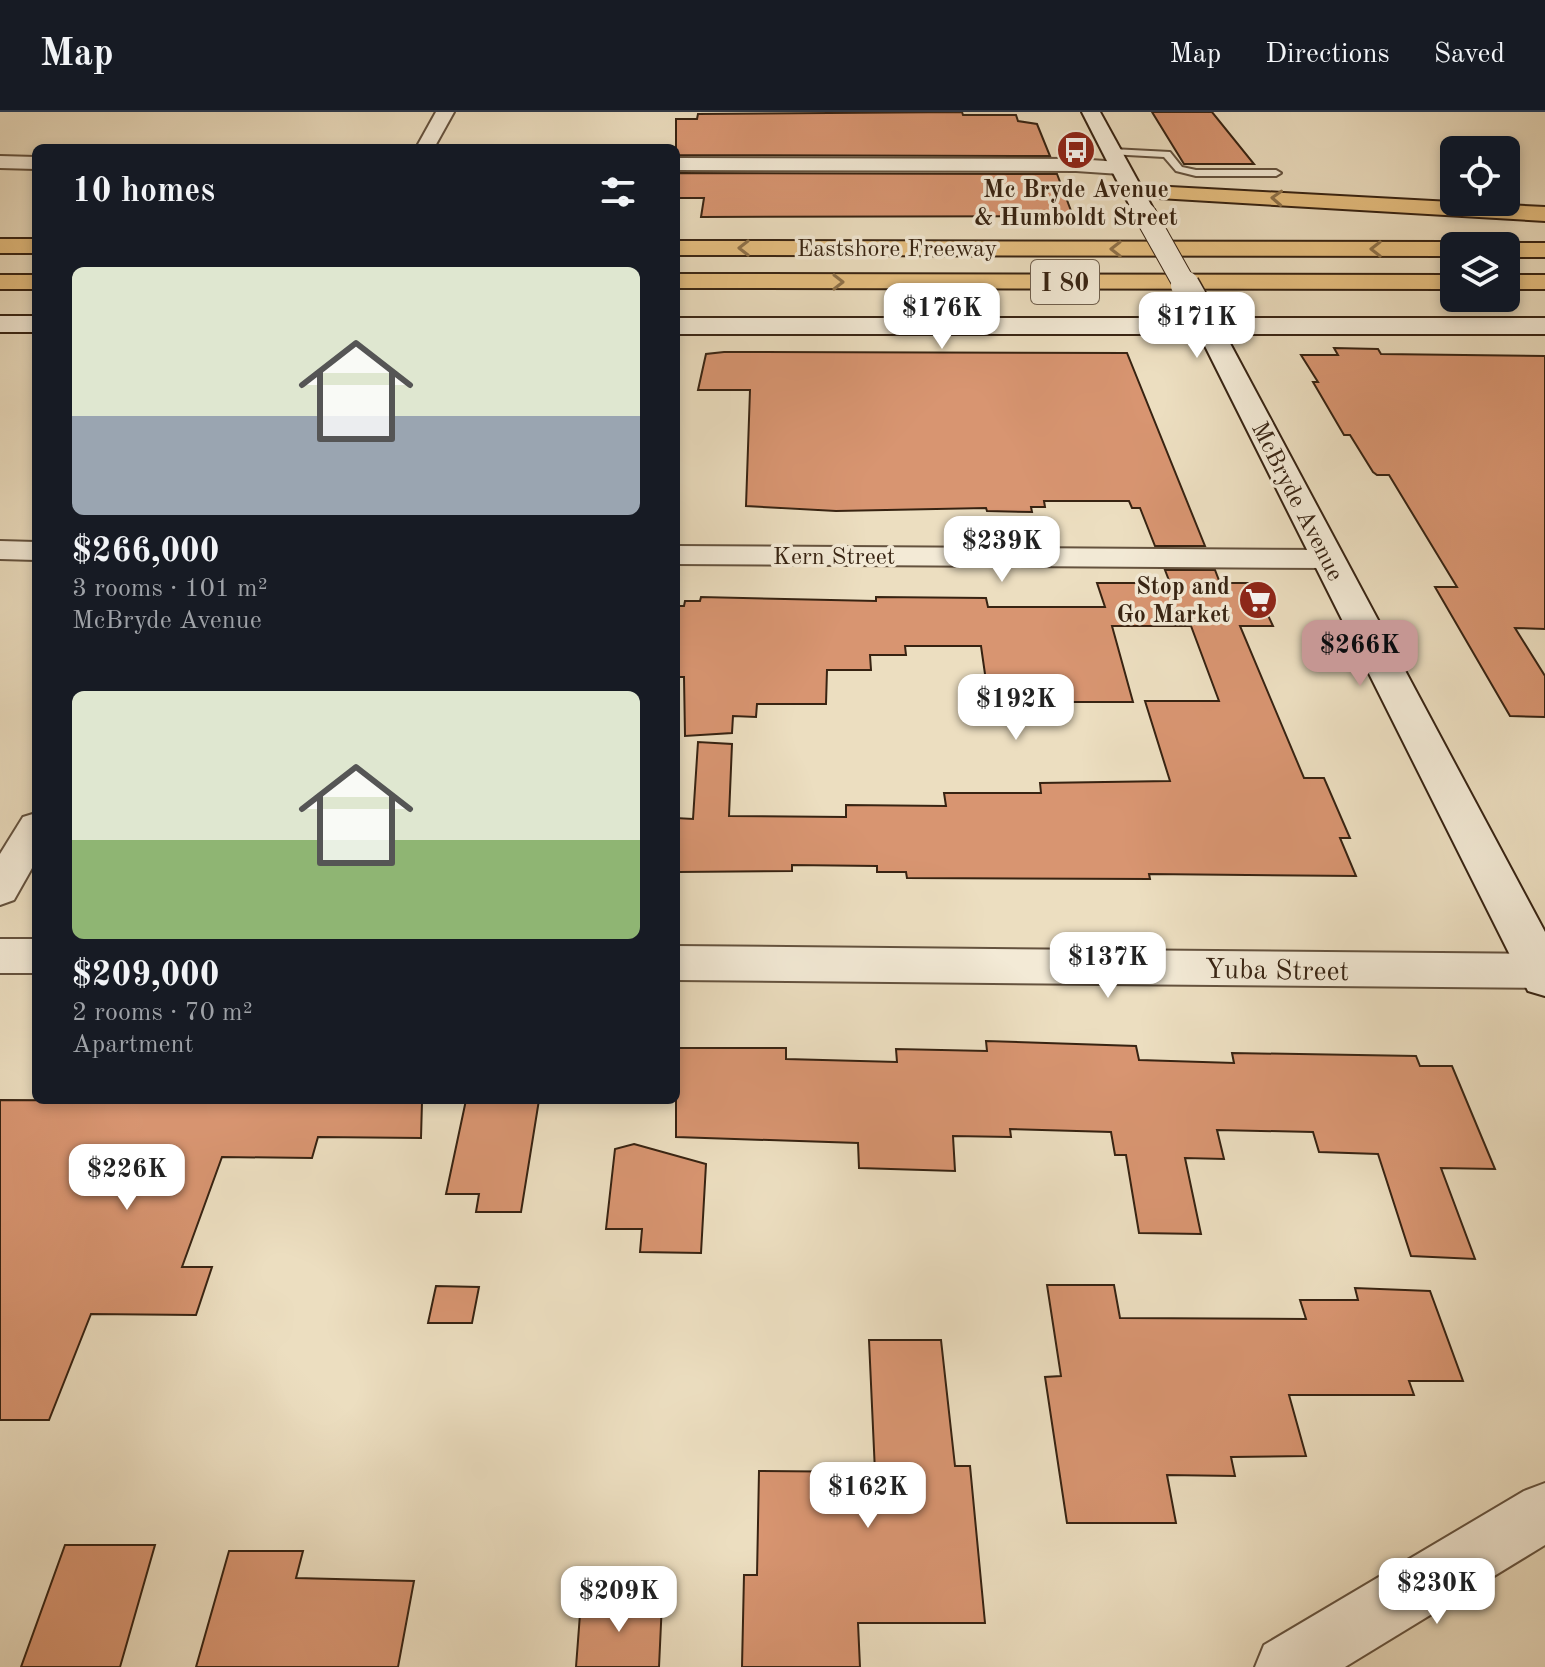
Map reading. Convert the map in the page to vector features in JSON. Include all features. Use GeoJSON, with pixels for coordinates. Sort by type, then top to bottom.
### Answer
{"type":"FeatureCollection","features":[{"type":"Feature","properties":{"kind":"highway"},"geometry":{"type":"LineString","coordinates":[[1133,191],[1545,214]]}},
{"type":"Feature","properties":{"kind":"highway"},"geometry":{"type":"LineString","coordinates":[[0,246],[32,246]]}},
{"type":"Feature","properties":{"kind":"highway","name":"Eastshore Freeway"},"geometry":{"type":"LineString","coordinates":[[680,248],[1440,249]]}},
{"type":"Feature","properties":{"kind":"highway"},"geometry":{"type":"LineString","coordinates":[[1520,250],[1545,250]]}},
{"type":"Feature","properties":{"kind":"highway","name":"Eastshore Freeway"},"geometry":{"type":"LineString","coordinates":[[680,281],[1440,282]]}},
{"type":"Feature","properties":{"kind":"highway"},"geometry":{"type":"LineString","coordinates":[[0,282],[32,282]]}},
{"type":"Feature","properties":{"kind":"highway"},"geometry":{"type":"LineString","coordinates":[[1520,282],[1545,282]]}},
{"type":"Feature","properties":{"kind":"main road","name":"McBryde Avenue"},"geometry":{"type":"LineString","coordinates":[[1091,112],[1205,321],[1544,973]]}},
{"type":"Feature","properties":{"kind":"main road"},"geometry":{"type":"LineString","coordinates":[[680,326],[1205,321],[1545,326]]}},
{"type":"Feature","properties":{"kind":"main road"},"geometry":{"type":"LineString","coordinates":[[0,324],[32,324]]}},
{"type":"Feature","properties":{"kind":"street"},"geometry":{"type":"LineString","coordinates":[[427,144],[445,112]]}},
{"type":"Feature","properties":{"kind":"street"},"geometry":{"type":"LineString","coordinates":[[680,164],[1061,164],[1116,160]]}},
{"type":"Feature","properties":{"kind":"street"},"geometry":{"type":"LineString","coordinates":[[0,162],[32,163]]}},
{"type":"Feature","properties":{"kind":"street"},"geometry":{"type":"LineString","coordinates":[[0,550],[32,551]]}},
{"type":"Feature","properties":{"kind":"street","name":"Kern Street"},"geometry":{"type":"LineString","coordinates":[[680,555],[1327,559]]}},
{"type":"Feature","properties":{"kind":"street"},"geometry":{"type":"LineString","coordinates":[[0,889],[32,834]]}},
{"type":"Feature","properties":{"kind":"street"},"geometry":{"type":"LineString","coordinates":[[0,956],[32,956]]}},
{"type":"Feature","properties":{"kind":"street","name":"Yuba Street"},"geometry":{"type":"LineString","coordinates":[[680,963],[1544,973]]}},
{"type":"Feature","properties":{"kind":"street"},"geometry":{"type":"LineString","coordinates":[[1286,1667],[1545,1512]]}},
{"type":"Feature","properties":{"kind":"lane"},"geometry":{"type":"LineString","coordinates":[[1116,160],[1167,154],[1179,169],[1196,173],[1276,173]]}},
{"type":"Feature","properties":{"kind":"building"},"geometry":{"type":"Polygon","coordinates":[[[962,112],[963,115],[1016,115],[1018,121],[1037,124],[1050,156],[680,155],[680,144],[676,144],[676,119],[697,119],[698,114],[962,112]]]}},
{"type":"Feature","properties":{"kind":"building"},"geometry":{"type":"Polygon","coordinates":[[[1152,112],[1212,112],[1254,164],[1184,164],[1152,112]]]}},
{"type":"Feature","properties":{"kind":"building"},"geometry":{"type":"Polygon","coordinates":[[[680,173],[1057,174],[1073,216],[701,217],[704,198],[680,198],[680,173]]]}},
{"type":"Feature","properties":{"kind":"building"},"geometry":{"type":"Polygon","coordinates":[[[1334,348],[1378,349],[1381,354],[1545,356],[1545,629],[1515,628],[1545,676],[1545,717],[1510,716],[1435,587],[1457,587],[1389,475],[1373,472],[1350,435],[1344,435],[1313,382],[1318,382],[1301,355],[1338,355],[1334,348]]]}},
{"type":"Feature","properties":{"kind":"building"},"geometry":{"type":"Polygon","coordinates":[[[1127,353],[1205,546],[1155,546],[1140,508],[1132,508],[1129,501],[1044,501],[1045,507],[1031,507],[1032,512],[987,511],[986,508],[836,511],[746,506],[750,390],[698,390],[706,354],[1127,353]]]}},
{"type":"Feature","properties":{"kind":"building"},"geometry":{"type":"Polygon","coordinates":[[[1165,570],[1215,570],[1220,583],[1253,583],[1273,626],[1240,626],[1304,778],[1324,778],[1350,838],[1340,838],[1356,876],[1149,874],[1150,879],[907,878],[906,872],[877,872],[877,866],[792,865],[792,871],[680,872],[680,818],[693,819],[698,742],[732,744],[729,816],[846,817],[846,805],[946,806],[944,793],[1041,793],[1040,783],[1170,781],[1145,701],[1219,701],[1191,626],[1112,626],[1133,702],[1024,702],[1021,688],[987,688],[981,646],[905,646],[906,655],[870,655],[871,670],[827,670],[826,704],[757,704],[756,717],[733,716],[732,733],[685,736],[684,677],[680,677],[680,606],[684,606],[685,601],[700,601],[701,597],[876,601],[876,597],[986,598],[988,607],[1105,607],[1097,583],[1170,583],[1165,570]]]}},
{"type":"Feature","properties":{"kind":"building"},"geometry":{"type":"Polygon","coordinates":[[[986,1041],[1136,1046],[1139,1060],[1234,1063],[1232,1053],[1416,1056],[1420,1066],[1452,1066],[1495,1169],[1441,1168],[1475,1259],[1411,1256],[1378,1154],[1319,1152],[1313,1132],[1217,1130],[1224,1159],[1185,1158],[1201,1234],[1139,1233],[1126,1155],[1115,1155],[1111,1132],[1010,1129],[1011,1137],[953,1136],[955,1171],[859,1168],[858,1143],[676,1137],[676,1104],[680,1104],[680,1048],[786,1048],[786,1059],[897,1062],[896,1049],[987,1051],[986,1041]]]}},
{"type":"Feature","properties":{"kind":"building"},"geometry":{"type":"Polygon","coordinates":[[[0,1100],[32,1100],[32,1104],[422,1104],[421,1138],[318,1137],[312,1158],[222,1157],[182,1267],[212,1267],[196,1315],[91,1314],[49,1420],[0,1420],[0,1100]]]}},
{"type":"Feature","properties":{"kind":"building"},"geometry":{"type":"Polygon","coordinates":[[[465,1104],[538,1104],[521,1212],[476,1212],[479,1194],[446,1194],[465,1104]]]}},
{"type":"Feature","properties":{"kind":"building"},"geometry":{"type":"Polygon","coordinates":[[[634,1144],[706,1164],[701,1253],[640,1252],[642,1229],[606,1229],[615,1149],[634,1144]]]}},
{"type":"Feature","properties":{"kind":"building"},"geometry":{"type":"Polygon","coordinates":[[[1047,1285],[1114,1285],[1120,1318],[1306,1319],[1300,1300],[1358,1300],[1355,1288],[1430,1291],[1463,1381],[1409,1381],[1414,1395],[1289,1395],[1306,1456],[1231,1457],[1235,1476],[1167,1475],[1176,1523],[1067,1523],[1045,1377],[1061,1376],[1047,1285]]]}},
{"type":"Feature","properties":{"kind":"building"},"geometry":{"type":"Polygon","coordinates":[[[436,1286],[479,1287],[472,1323],[428,1323],[436,1286]]]}},
{"type":"Feature","properties":{"kind":"building"},"geometry":{"type":"Polygon","coordinates":[[[869,1340],[941,1340],[955,1466],[970,1466],[985,1623],[858,1623],[860,1667],[742,1667],[744,1575],[757,1575],[759,1471],[875,1472],[869,1340]]]}},
{"type":"Feature","properties":{"kind":"building"},"geometry":{"type":"Polygon","coordinates":[[[65,1545],[155,1545],[120,1667],[21,1667],[65,1545]]]}},
{"type":"Feature","properties":{"kind":"building"},"geometry":{"type":"Polygon","coordinates":[[[229,1551],[303,1551],[296,1578],[414,1581],[398,1667],[196,1667],[229,1551]]]}},
{"type":"Feature","properties":{"kind":"building"},"geometry":{"type":"Polygon","coordinates":[[[581,1601],[662,1602],[659,1667],[576,1667],[581,1601]]]}},
{"type":"Feature","properties":{"kind":"place","name":"Mc Bryde Avenue & Humboldt Street"},"geometry":{"type":"Point","coordinates":[1076,150]}},
{"type":"Feature","properties":{"kind":"place","name":"Stop and Go Market"},"geometry":{"type":"Point","coordinates":[1258,600]}}]}
